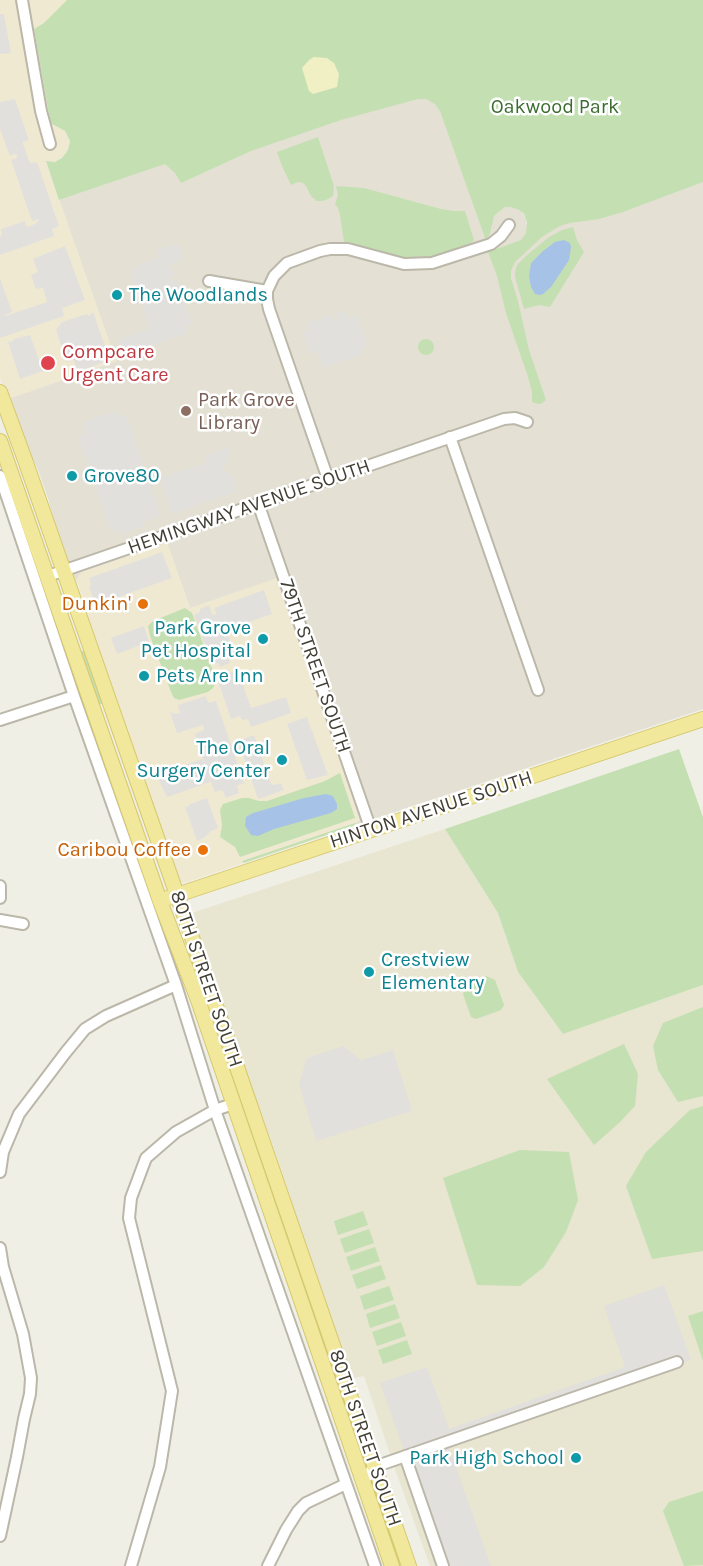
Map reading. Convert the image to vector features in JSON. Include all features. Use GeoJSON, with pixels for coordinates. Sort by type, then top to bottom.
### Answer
{"type":"FeatureCollection","features":[{"type":"Feature","properties":{"kind":"main road","name":"80TH STREET SOUTH"},"geometry":{"type":"LineString","coordinates":[[0,392],[218,1012],[409,1566]]}},
{"type":"Feature","properties":{"kind":"main road","name":"80TH STREET SOUTH"},"geometry":{"type":"LineString","coordinates":[[0,441],[3,470],[48,576],[160,901],[198,1000],[392,1566]]}},
{"type":"Feature","properties":{"kind":"main road","name":"HINTON AVENUE SOUTH"},"geometry":{"type":"LineString","coordinates":[[160,901],[703,719]]}},
{"type":"Feature","properties":{"kind":"street"},"geometry":{"type":"LineString","coordinates":[[22,0],[41,111],[50,144]]}},
{"type":"Feature","properties":{"kind":"street"},"geometry":{"type":"LineString","coordinates":[[328,479],[268,309],[267,291],[273,276],[285,264],[330,249],[344,249],[399,264],[428,264],[491,244],[509,225]]}},
{"type":"Feature","properties":{"kind":"street"},"geometry":{"type":"LineString","coordinates":[[209,281],[267,291]]}},
{"type":"Feature","properties":{"kind":"street","name":"HEMINGWAY AVENUE SOUTH"},"geometry":{"type":"LineString","coordinates":[[48,576],[506,418],[527,422]]}},
{"type":"Feature","properties":{"kind":"street"},"geometry":{"type":"LineString","coordinates":[[450,437],[538,690]]}},
{"type":"Feature","properties":{"kind":"street"},"geometry":{"type":"LineString","coordinates":[[3,470],[25,460]]}},
{"type":"Feature","properties":{"kind":"street","name":"80TH STREET SOUTH"},"geometry":{"type":"LineString","coordinates":[[3,470],[74,696],[176,986],[214,1110],[375,1566]]}},
{"type":"Feature","properties":{"kind":"street","name":"79TH STREET SOUTH"},"geometry":{"type":"LineString","coordinates":[[258,503],[371,830]]}},
{"type":"Feature","properties":{"kind":"street"},"geometry":{"type":"LineString","coordinates":[[0,720],[74,696]]}},
{"type":"Feature","properties":{"kind":"street"},"geometry":{"type":"LineString","coordinates":[[0,886],[0,898]]}},
{"type":"Feature","properties":{"kind":"street"},"geometry":{"type":"LineString","coordinates":[[0,920],[23,924]]}},
{"type":"Feature","properties":{"kind":"street"},"geometry":{"type":"LineString","coordinates":[[0,1172],[3,1152],[19,1114],[85,1029],[106,1016],[176,986]]}},
{"type":"Feature","properties":{"kind":"street"},"geometry":{"type":"LineString","coordinates":[[131,1566],[160,1467],[172,1391],[129,1218],[131,1198],[146,1158],[176,1132],[214,1110],[233,1104]]}},
{"type":"Feature","properties":{"kind":"street"},"geometry":{"type":"LineString","coordinates":[[0,1248],[3,1267],[23,1334],[31,1378],[30,1394],[0,1536]]}},
{"type":"Feature","properties":{"kind":"street"},"geometry":{"type":"LineString","coordinates":[[363,1482],[374,1467],[677,1362]]}},
{"type":"Feature","properties":{"kind":"street"},"geometry":{"type":"LineString","coordinates":[[405,1456],[443,1566]]}},
{"type":"Feature","properties":{"kind":"street"},"geometry":{"type":"LineString","coordinates":[[268,1566],[298,1511],[306,1503],[346,1484]]}},
{"type":"Feature","properties":{"kind":"shaded area"},"geometry":{"type":"Polygon","coordinates":[[[0,0],[71,0],[35,36],[50,120],[52,124],[65,131],[70,141],[68,150],[62,158],[55,162],[46,162],[116,361],[8,399],[0,378],[0,0]]]}},
{"type":"Feature","properties":{"kind":"shaded area"},"geometry":{"type":"Polygon","coordinates":[[[0,14],[4,14],[11,53],[0,54],[0,14]]]}},
{"type":"Feature","properties":{"kind":"shaded area"},"geometry":{"type":"Polygon","coordinates":[[[430,72],[491,232],[494,216],[505,207],[513,207],[521,211],[526,219],[527,229],[703,169],[703,709],[353,826],[359,817],[277,579],[190,608],[167,543],[82,572],[77,582],[62,551],[37,467],[25,446],[8,399],[116,361],[59,200],[430,72]]]}},
{"type":"Feature","properties":{"kind":"shaded area"},"geometry":{"type":"Polygon","coordinates":[[[15,99],[29,140],[23,144],[30,163],[37,162],[59,226],[52,229],[54,236],[0,255],[1,229],[25,221],[28,227],[39,220],[32,221],[11,160],[17,158],[17,155],[10,156],[0,129],[0,102],[15,99]]]}},
{"type":"Feature","properties":{"kind":"shaded area"},"geometry":{"type":"Polygon","coordinates":[[[178,243],[183,259],[164,267],[171,266],[175,276],[168,279],[170,282],[176,279],[192,324],[186,327],[187,333],[127,354],[125,349],[122,349],[119,339],[146,330],[149,326],[132,270],[136,266],[159,258],[157,250],[178,243]]]}},
{"type":"Feature","properties":{"kind":"shaded area"},"geometry":{"type":"Polygon","coordinates":[[[65,246],[85,300],[62,308],[64,316],[0,338],[0,278],[12,312],[5,316],[47,302],[43,288],[36,289],[31,275],[38,272],[33,259],[65,246]]]}},
{"type":"Feature","properties":{"kind":"shaded area"},"geometry":{"type":"Polygon","coordinates":[[[345,310],[348,318],[357,315],[368,345],[362,348],[363,354],[323,368],[316,351],[310,353],[303,332],[309,329],[307,323],[331,315],[335,321],[338,319],[336,313],[345,310]]]}},
{"type":"Feature","properties":{"kind":"shaded area"},"geometry":{"type":"Polygon","coordinates":[[[93,312],[107,351],[102,357],[104,362],[78,372],[73,359],[67,363],[56,330],[62,322],[87,314],[89,316],[93,312]]]}},
{"type":"Feature","properties":{"kind":"shaded area"},"geometry":{"type":"Polygon","coordinates":[[[30,335],[43,371],[20,379],[8,342],[30,335]]]}},
{"type":"Feature","properties":{"kind":"shaded area"},"geometry":{"type":"Polygon","coordinates":[[[116,411],[119,417],[126,415],[161,516],[144,522],[143,520],[144,526],[119,534],[117,529],[111,531],[78,436],[85,432],[83,422],[116,411]]]}},
{"type":"Feature","properties":{"kind":"shaded area"},"geometry":{"type":"Polygon","coordinates":[[[230,447],[227,463],[221,466],[234,479],[235,492],[172,514],[160,478],[205,463],[210,454],[230,447]]]}},
{"type":"Feature","properties":{"kind":"shaded area"},"geometry":{"type":"Polygon","coordinates":[[[167,543],[190,608],[277,578],[359,817],[357,824],[353,826],[184,883],[178,881],[92,639],[88,613],[77,581],[82,572],[167,543]]]}},
{"type":"Feature","properties":{"kind":"shaded area"},"geometry":{"type":"Polygon","coordinates":[[[162,552],[172,578],[99,604],[96,598],[93,598],[89,578],[162,552]]]}},
{"type":"Feature","properties":{"kind":"shaded area"},"geometry":{"type":"Polygon","coordinates":[[[264,590],[272,614],[222,631],[220,625],[217,624],[219,633],[227,632],[235,656],[229,658],[230,663],[220,667],[218,663],[212,665],[194,615],[209,605],[212,614],[215,615],[214,608],[264,590]]]}},
{"type":"Feature","properties":{"kind":"shaded area"},"geometry":{"type":"Polygon","coordinates":[[[144,626],[149,642],[117,654],[111,638],[144,626]]]}},
{"type":"Feature","properties":{"kind":"shaded area"},"geometry":{"type":"Polygon","coordinates":[[[238,670],[251,708],[286,697],[291,713],[251,727],[248,719],[242,720],[240,716],[231,719],[217,678],[238,670]]]}},
{"type":"Feature","properties":{"kind":"shaded area"},"geometry":{"type":"Polygon","coordinates":[[[205,696],[209,703],[216,701],[244,783],[237,786],[239,793],[226,798],[222,790],[215,792],[208,775],[210,782],[167,797],[156,775],[202,759],[205,765],[195,734],[204,730],[203,725],[177,733],[170,712],[180,713],[178,705],[205,696]]]}},
{"type":"Feature","properties":{"kind":"shaded area"},"geometry":{"type":"Polygon","coordinates":[[[307,717],[328,775],[307,780],[287,724],[307,717]]]}},
{"type":"Feature","properties":{"kind":"shaded area"},"geometry":{"type":"Polygon","coordinates":[[[254,735],[271,784],[281,783],[284,790],[258,799],[238,741],[254,735]]]}},
{"type":"Feature","properties":{"kind":"shaded area"},"geometry":{"type":"Polygon","coordinates":[[[207,798],[218,828],[197,841],[185,807],[207,798]]]}},
{"type":"Feature","properties":{"kind":"shaded area"},"geometry":{"type":"Polygon","coordinates":[[[445,829],[498,913],[518,972],[563,1034],[703,985],[703,1566],[430,1566],[364,1376],[351,1379],[192,913],[445,829]]]}},
{"type":"Feature","properties":{"kind":"shaded area"},"geometry":{"type":"Polygon","coordinates":[[[343,1046],[361,1060],[393,1050],[412,1111],[316,1141],[299,1084],[307,1058],[343,1046]]]}},
{"type":"Feature","properties":{"kind":"shaded area"},"geometry":{"type":"Polygon","coordinates":[[[664,1285],[691,1360],[447,1442],[491,1566],[445,1566],[380,1383],[427,1367],[449,1429],[625,1367],[604,1306],[664,1285]]]}},
{"type":"Feature","properties":{"kind":"green space","name":"Oakwood Park"},"geometry":{"type":"Polygon","coordinates":[[[67,0],[703,0],[703,182],[623,212],[560,226],[542,237],[515,262],[511,278],[529,350],[546,400],[538,404],[532,402],[528,377],[488,252],[521,240],[526,233],[527,222],[524,214],[519,210],[505,207],[494,216],[490,234],[485,238],[440,111],[435,104],[426,99],[418,99],[341,120],[251,151],[181,183],[175,173],[165,164],[59,200],[46,161],[55,162],[62,158],[68,150],[70,141],[65,131],[52,124],[50,120],[34,29],[44,23],[67,0]]]}},
{"type":"Feature","properties":{"kind":"green space"},"geometry":{"type":"Polygon","coordinates":[[[318,137],[334,186],[333,196],[321,201],[311,196],[303,183],[298,182],[291,185],[277,152],[318,137]]]}},
{"type":"Feature","properties":{"kind":"green space"},"geometry":{"type":"Polygon","coordinates":[[[336,186],[364,188],[441,209],[465,211],[474,240],[470,244],[447,252],[416,258],[400,257],[344,242],[340,215],[335,204],[338,195],[336,186]]]}},
{"type":"Feature","properties":{"kind":"green space"},"geometry":{"type":"Polygon","coordinates":[[[573,227],[584,252],[550,307],[539,305],[524,309],[515,277],[517,265],[549,237],[573,227]]]}},
{"type":"Feature","properties":{"kind":"green space"},"geometry":{"type":"Polygon","coordinates":[[[426,339],[434,347],[426,355],[418,347],[426,339]]]}},
{"type":"Feature","properties":{"kind":"green space"},"geometry":{"type":"Polygon","coordinates":[[[185,608],[192,613],[214,674],[215,684],[208,692],[179,700],[174,698],[171,692],[148,626],[153,621],[185,608]]]}},
{"type":"Feature","properties":{"kind":"green space"},"geometry":{"type":"Polygon","coordinates":[[[86,650],[104,703],[98,705],[80,652],[86,650]]]}},
{"type":"Feature","properties":{"kind":"green space"},"geometry":{"type":"Polygon","coordinates":[[[679,749],[703,817],[703,985],[563,1034],[518,972],[498,913],[445,829],[679,749]]]}},
{"type":"Feature","properties":{"kind":"green space"},"geometry":{"type":"Polygon","coordinates":[[[340,773],[355,818],[240,857],[235,847],[220,837],[222,825],[220,810],[223,804],[242,798],[267,801],[325,781],[340,773]]]}},
{"type":"Feature","properties":{"kind":"green space"},"geometry":{"type":"Polygon","coordinates":[[[358,822],[353,826],[244,863],[242,861],[358,822]]]}},
{"type":"Feature","properties":{"kind":"green space"},"geometry":{"type":"Polygon","coordinates":[[[486,976],[495,980],[504,1005],[501,1010],[476,1019],[471,1017],[463,994],[468,982],[486,976]]]}},
{"type":"Feature","properties":{"kind":"green space"},"geometry":{"type":"Polygon","coordinates":[[[703,1007],[703,1096],[678,1102],[658,1070],[653,1046],[663,1023],[703,1007]]]}},
{"type":"Feature","properties":{"kind":"green space"},"geometry":{"type":"Polygon","coordinates":[[[624,1044],[638,1074],[635,1106],[594,1145],[547,1079],[624,1044]]]}},
{"type":"Feature","properties":{"kind":"green space"},"geometry":{"type":"Polygon","coordinates":[[[703,1106],[703,1251],[652,1259],[626,1186],[646,1152],[690,1110],[703,1106]]]}},
{"type":"Feature","properties":{"kind":"green space"},"geometry":{"type":"Polygon","coordinates":[[[520,1150],[569,1152],[578,1200],[566,1232],[544,1267],[520,1286],[477,1285],[443,1178],[520,1150]]]}},
{"type":"Feature","properties":{"kind":"green space"},"geometry":{"type":"Polygon","coordinates":[[[363,1211],[368,1225],[338,1235],[334,1221],[363,1211]]]}},
{"type":"Feature","properties":{"kind":"green space"},"geometry":{"type":"Polygon","coordinates":[[[369,1229],[374,1243],[345,1253],[340,1239],[369,1229]]]}},
{"type":"Feature","properties":{"kind":"green space"},"geometry":{"type":"Polygon","coordinates":[[[375,1247],[380,1261],[351,1271],[346,1257],[375,1247]]]}},
{"type":"Feature","properties":{"kind":"green space"},"geometry":{"type":"Polygon","coordinates":[[[381,1265],[386,1279],[357,1289],[352,1275],[381,1265]]]}},
{"type":"Feature","properties":{"kind":"green space"},"geometry":{"type":"Polygon","coordinates":[[[389,1286],[394,1300],[364,1310],[360,1296],[389,1286]]]}},
{"type":"Feature","properties":{"kind":"green space"},"geometry":{"type":"Polygon","coordinates":[[[395,1304],[400,1318],[370,1328],[366,1314],[395,1304]]]}},
{"type":"Feature","properties":{"kind":"green space"},"geometry":{"type":"Polygon","coordinates":[[[703,1311],[703,1361],[688,1316],[703,1311]]]}},
{"type":"Feature","properties":{"kind":"green space"},"geometry":{"type":"Polygon","coordinates":[[[401,1322],[406,1336],[377,1346],[372,1332],[401,1322]]]}},
{"type":"Feature","properties":{"kind":"green space"},"geometry":{"type":"Polygon","coordinates":[[[407,1340],[412,1354],[383,1364],[378,1350],[407,1340]]]}},
{"type":"Feature","properties":{"kind":"green space"},"geometry":{"type":"Polygon","coordinates":[[[703,1491],[703,1565],[684,1566],[663,1511],[669,1502],[703,1491]]]}},
{"type":"Feature","properties":{"kind":"sand"},"geometry":{"type":"Polygon","coordinates":[[[314,57],[327,58],[334,63],[339,74],[337,87],[313,94],[309,91],[302,68],[314,57]]]}},
{"type":"Feature","properties":{"kind":"water"},"geometry":{"type":"Polygon","coordinates":[[[564,240],[570,243],[571,247],[569,260],[551,287],[543,294],[535,294],[529,276],[531,263],[555,242],[564,240]]]}},
{"type":"Feature","properties":{"kind":"water"},"geometry":{"type":"Polygon","coordinates":[[[326,794],[333,796],[337,804],[337,809],[331,813],[274,829],[258,836],[251,835],[245,826],[246,817],[253,813],[326,794]]]}},
{"type":"Feature","properties":{"kind":"place","name":"The Woodlands"},"geometry":{"type":"Point","coordinates":[117,295]}},
{"type":"Feature","properties":{"kind":"place","name":"Compcare Urgent Care"},"geometry":{"type":"Point","coordinates":[48,363]}},
{"type":"Feature","properties":{"kind":"place","name":"Park Grove Library"},"geometry":{"type":"Point","coordinates":[186,411]}},
{"type":"Feature","properties":{"kind":"place","name":"Grove80"},"geometry":{"type":"Point","coordinates":[72,476]}},
{"type":"Feature","properties":{"kind":"place","name":"Dunkin'"},"geometry":{"type":"Point","coordinates":[143,604]}},
{"type":"Feature","properties":{"kind":"place","name":"Park Grove Pet Hospital"},"geometry":{"type":"Point","coordinates":[263,639]}},
{"type":"Feature","properties":{"kind":"place","name":"Pets Are Inn"},"geometry":{"type":"Point","coordinates":[144,676]}},
{"type":"Feature","properties":{"kind":"place","name":"The Oral Surgery Center"},"geometry":{"type":"Point","coordinates":[282,760]}},
{"type":"Feature","properties":{"kind":"place","name":"Caribou Coffee"},"geometry":{"type":"Point","coordinates":[203,850]}},
{"type":"Feature","properties":{"kind":"place","name":"Crestview Elementary"},"geometry":{"type":"Point","coordinates":[369,972]}},
{"type":"Feature","properties":{"kind":"place","name":"Park High School"},"geometry":{"type":"Point","coordinates":[576,1458]}}]}
